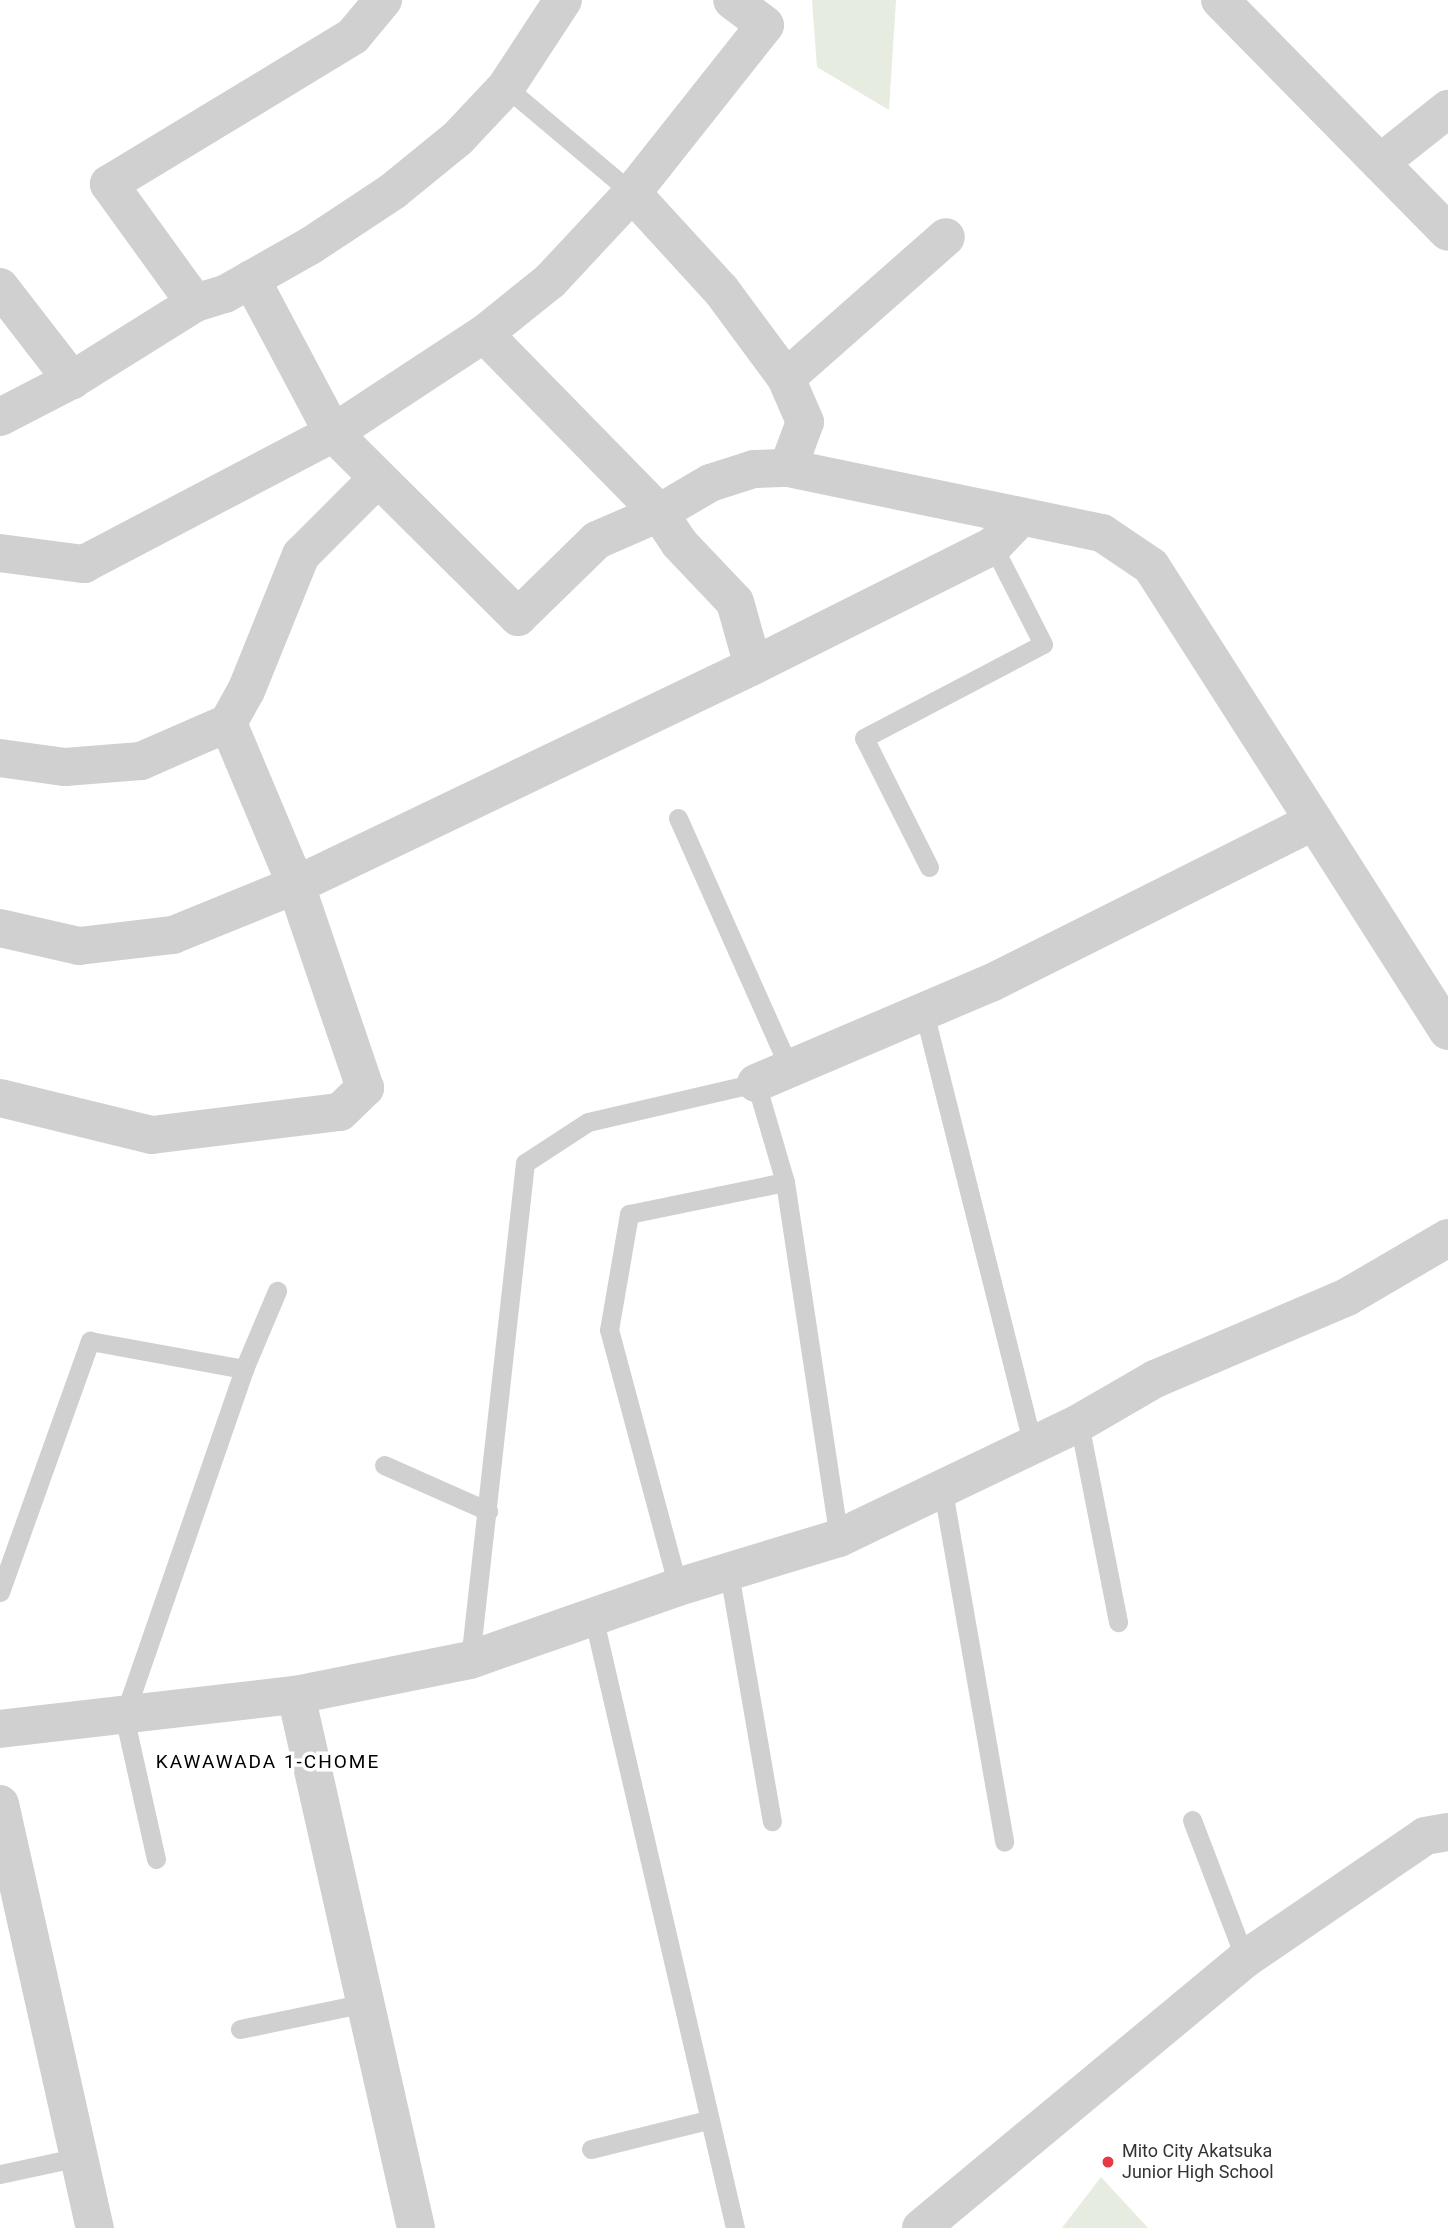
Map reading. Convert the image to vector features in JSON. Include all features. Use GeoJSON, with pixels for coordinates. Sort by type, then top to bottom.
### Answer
{"type":"FeatureCollection","features":[{"type":"Feature","properties":{"kind":"street"},"geometry":{"type":"LineString","coordinates":[[195,303],[109,184],[353,36],[383,0]]}},
{"type":"Feature","properties":{"kind":"street"},"geometry":{"type":"LineString","coordinates":[[0,417],[72,380],[195,303],[251,279],[393,191],[458,138],[506,87],[562,0]]}},
{"type":"Feature","properties":{"kind":"street"},"geometry":{"type":"LineString","coordinates":[[0,553],[84,564],[333,433],[484,334],[550,281],[632,193],[765,25],[732,0]]}},
{"type":"Feature","properties":{"kind":"street"},"geometry":{"type":"LineString","coordinates":[[1220,0],[1448,232]]}},
{"type":"Feature","properties":{"kind":"street"},"geometry":{"type":"LineString","coordinates":[[1380,163],[1448,109]]}},
{"type":"Feature","properties":{"kind":"street"},"geometry":{"type":"LineString","coordinates":[[632,193],[721,289],[786,378],[805,422],[788,468]]}},
{"type":"Feature","properties":{"kind":"street"},"geometry":{"type":"LineString","coordinates":[[786,378],[946,237]]}},
{"type":"Feature","properties":{"kind":"street"},"geometry":{"type":"LineString","coordinates":[[251,279],[333,433],[376,480],[518,617],[597,540],[659,513],[710,483],[754,469],[788,468],[1019,519],[1102,533],[1151,566],[1448,1031]]}},
{"type":"Feature","properties":{"kind":"street"},"geometry":{"type":"LineString","coordinates":[[0,287],[72,380]]}},
{"type":"Feature","properties":{"kind":"street"},"geometry":{"type":"LineString","coordinates":[[484,334],[659,513],[679,543],[735,602],[753,666]]}},
{"type":"Feature","properties":{"kind":"street"},"geometry":{"type":"LineString","coordinates":[[0,758],[65,767],[141,761],[228,723],[246,691],[301,555],[376,480]]}},
{"type":"Feature","properties":{"kind":"street"},"geometry":{"type":"LineString","coordinates":[[0,928],[79,946],[173,935],[296,885],[753,666],[993,547],[1019,519]]}},
{"type":"Feature","properties":{"kind":"street"},"geometry":{"type":"LineString","coordinates":[[0,1098],[152,1135],[340,1112],[365,1088],[296,885],[228,723]]}},
{"type":"Feature","properties":{"kind":"street"},"geometry":{"type":"LineString","coordinates":[[773,1076],[991,983],[1314,821]]}},
{"type":"Feature","properties":{"kind":"street"},"geometry":{"type":"LineString","coordinates":[[0,1729],[296,1695],[470,1660],[594,1620],[678,1587],[839,1538],[943,1491],[1032,1442],[1079,1423],[1155,1379],[1347,1297],[1448,1238]]}},
{"type":"Feature","properties":{"kind":"street"},"geometry":{"type":"LineString","coordinates":[[296,1695],[416,2228]]}},
{"type":"Feature","properties":{"kind":"street"},"geometry":{"type":"LineString","coordinates":[[0,1804],[95,2228]]}},
{"type":"Feature","properties":{"kind":"street"},"geometry":{"type":"LineString","coordinates":[[920,2228],[1245,1959],[1425,1836],[1448,1832]]}},
{"type":"Feature","properties":{"kind":"lane"},"geometry":{"type":"LineString","coordinates":[[506,87],[632,193]]}},
{"type":"Feature","properties":{"kind":"lane"},"geometry":{"type":"LineString","coordinates":[[929,867],[864,738],[1043,644],[993,547]]}},
{"type":"Feature","properties":{"kind":"lane"},"geometry":{"type":"LineString","coordinates":[[678,818],[773,1076],[785,1182],[839,1538]]}},
{"type":"Feature","properties":{"kind":"lane"},"geometry":{"type":"LineString","coordinates":[[924,1012],[1032,1442]]}},
{"type":"Feature","properties":{"kind":"lane"},"geometry":{"type":"LineString","coordinates":[[470,1660],[526,1163],[588,1122],[773,1076]]}},
{"type":"Feature","properties":{"kind":"lane"},"geometry":{"type":"LineString","coordinates":[[678,1587],[609,1330],[629,1214],[785,1182]]}},
{"type":"Feature","properties":{"kind":"lane"},"geometry":{"type":"LineString","coordinates":[[156,1859],[124,1716],[244,1369],[277,1291]]}},
{"type":"Feature","properties":{"kind":"lane"},"geometry":{"type":"LineString","coordinates":[[0,1592],[7,1553],[90,1341],[244,1369]]}},
{"type":"Feature","properties":{"kind":"lane"},"geometry":{"type":"LineString","coordinates":[[1079,1423],[1118,1622]]}},
{"type":"Feature","properties":{"kind":"lane"},"geometry":{"type":"LineString","coordinates":[[384,1465],[488,1511]]}},
{"type":"Feature","properties":{"kind":"lane"},"geometry":{"type":"LineString","coordinates":[[943,1491],[1004,1842]]}},
{"type":"Feature","properties":{"kind":"lane"},"geometry":{"type":"LineString","coordinates":[[729,1573],[772,1821]]}},
{"type":"Feature","properties":{"kind":"lane"},"geometry":{"type":"LineString","coordinates":[[594,1620],[734,2228]]}},
{"type":"Feature","properties":{"kind":"lane"},"geometry":{"type":"LineString","coordinates":[[1192,1820],[1245,1959]]}},
{"type":"Feature","properties":{"kind":"lane"},"geometry":{"type":"LineString","coordinates":[[240,2029],[365,2003]]}},
{"type":"Feature","properties":{"kind":"lane"},"geometry":{"type":"LineString","coordinates":[[591,2149],[707,2120]]}},
{"type":"Feature","properties":{"kind":"lane"},"geometry":{"type":"LineString","coordinates":[[0,2174],[79,2157]]}},
{"type":"Feature","properties":{"kind":"shaded area"},"geometry":{"type":"Polygon","coordinates":[[[812,0],[896,0],[889,110],[817,67],[812,0]]]}},
{"type":"Feature","properties":{"kind":"shaded area"},"geometry":{"type":"Polygon","coordinates":[[[1101,2177],[1148,2228],[1062,2228],[1101,2177]]]}},
{"type":"Feature","properties":{"kind":"place","name":"Mito City Akatsuka Junior High School"},"geometry":{"type":"Point","coordinates":[1108,2162]}},
{"type":"Feature","properties":{"kind":"district","name":"KAWAWADA 1-CHOME"},"geometry":{"type":"Point","coordinates":[268,1762]}}]}
